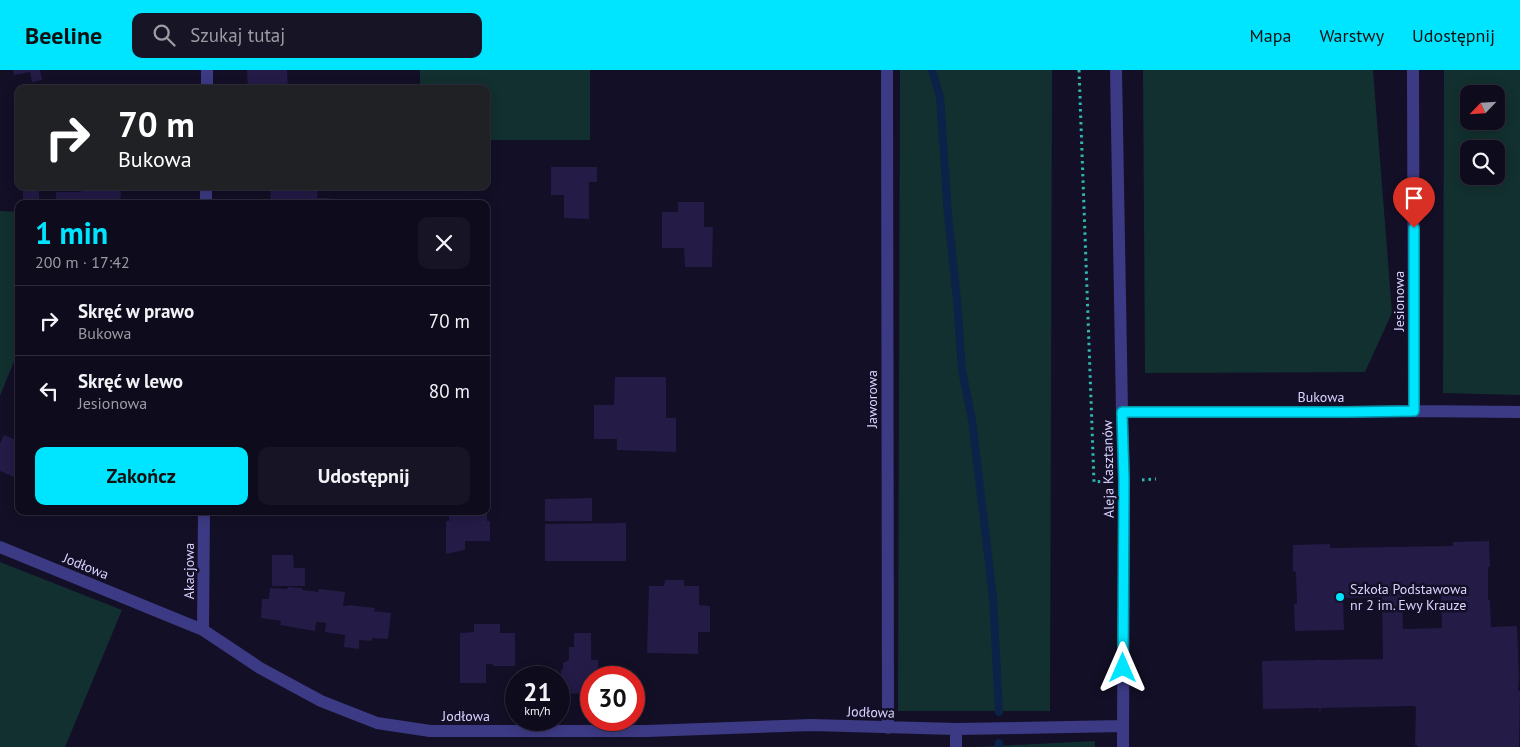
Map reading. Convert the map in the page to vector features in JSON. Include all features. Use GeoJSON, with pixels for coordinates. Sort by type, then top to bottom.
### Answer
{"type":"FeatureCollection","features":[{"type":"Feature","properties":{"kind":"street"},"geometry":{"type":"LineString","coordinates":[[207,70],[207,85]]}},
{"type":"Feature","properties":{"kind":"street","name":"Jaworowa"},"geometry":{"type":"LineString","coordinates":[[887,70],[888,728]]}},
{"type":"Feature","properties":{"kind":"street","name":"Aleja Kasztanów"},"geometry":{"type":"LineString","coordinates":[[1116,70],[1124,480],[1123,747]]}},
{"type":"Feature","properties":{"kind":"street","name":"Jesionowa"},"geometry":{"type":"LineString","coordinates":[[1413,70],[1414,411]]}},
{"type":"Feature","properties":{"kind":"street","name":"Bukowa"},"geometry":{"type":"LineString","coordinates":[[1122,412],[1520,412]]}},
{"type":"Feature","properties":{"kind":"street","name":"Akacjowa"},"geometry":{"type":"LineString","coordinates":[[203,630],[204,515]]}},
{"type":"Feature","properties":{"kind":"street","name":"Jodłowa"},"geometry":{"type":"LineString","coordinates":[[0,547],[203,630],[260,668],[321,701],[377,723],[430,731],[647,731],[811,725],[956,730],[1123,726]]}},
{"type":"Feature","properties":{"kind":"street"},"geometry":{"type":"LineString","coordinates":[[956,730],[956,747]]}},
{"type":"Feature","properties":{"kind":"path"},"geometry":{"type":"LineString","coordinates":[[1079,70],[1094,482]]}},
{"type":"Feature","properties":{"kind":"green space"},"geometry":{"type":"Polygon","coordinates":[[[420,70],[590,70],[590,140],[490,140],[490,85],[420,85],[420,70]]]}},
{"type":"Feature","properties":{"kind":"green space"},"geometry":{"type":"Polygon","coordinates":[[[900,70],[1052,70],[1050,711],[898,711],[900,70]]]}},
{"type":"Feature","properties":{"kind":"green space"},"geometry":{"type":"Polygon","coordinates":[[[1143,70],[1373,70],[1392,313],[1365,372],[1145,373],[1143,70]]]}},
{"type":"Feature","properties":{"kind":"green space"},"geometry":{"type":"Polygon","coordinates":[[[1444,70],[1520,70],[1520,395],[1443,393],[1444,70]]]}},
{"type":"Feature","properties":{"kind":"green space"},"geometry":{"type":"Polygon","coordinates":[[[0,211],[15,212],[15,359],[0,396],[0,211]]]}},
{"type":"Feature","properties":{"kind":"green space"},"geometry":{"type":"Polygon","coordinates":[[[0,562],[122,610],[65,747],[0,747],[0,562]]]}},
{"type":"Feature","properties":{"kind":"green space"},"geometry":{"type":"Polygon","coordinates":[[[1095,741],[1095,747],[974,747],[1095,741]]]}},
{"type":"Feature","properties":{"kind":"building"},"geometry":{"type":"Polygon","coordinates":[[[13,70],[40,70],[42,80],[32,82],[30,72],[14,75],[13,70]]]}},
{"type":"Feature","properties":{"kind":"building"},"geometry":{"type":"Polygon","coordinates":[[[247,70],[287,70],[288,85],[248,85],[247,70]]]}},
{"type":"Feature","properties":{"kind":"building"},"geometry":{"type":"Polygon","coordinates":[[[551,167],[597,167],[597,182],[589,182],[589,219],[564,218],[564,195],[551,195],[551,167]]]}},
{"type":"Feature","properties":{"kind":"building"},"geometry":{"type":"Polygon","coordinates":[[[23,190],[39,190],[39,200],[23,200],[23,190]]]}},
{"type":"Feature","properties":{"kind":"building"},"geometry":{"type":"Polygon","coordinates":[[[81,190],[121,190],[120,200],[56,200],[56,192],[81,192],[81,190]]]}},
{"type":"Feature","properties":{"kind":"building"},"geometry":{"type":"Polygon","coordinates":[[[271,190],[318,190],[317,198],[329,198],[329,200],[270,200],[271,190]]]}},
{"type":"Feature","properties":{"kind":"building"},"geometry":{"type":"Polygon","coordinates":[[[678,202],[704,202],[704,227],[713,227],[712,267],[685,267],[684,248],[662,248],[662,212],[678,212],[678,202]]]}},
{"type":"Feature","properties":{"kind":"building"},"geometry":{"type":"Polygon","coordinates":[[[615,377],[666,377],[666,418],[676,418],[676,452],[617,450],[617,439],[594,439],[594,405],[614,405],[615,377]]]}},
{"type":"Feature","properties":{"kind":"building"},"geometry":{"type":"Polygon","coordinates":[[[4,435],[15,439],[15,477],[0,471],[0,444],[4,435]]]}},
{"type":"Feature","properties":{"kind":"building"},"geometry":{"type":"Polygon","coordinates":[[[592,498],[592,521],[545,521],[545,499],[592,498]]]}},
{"type":"Feature","properties":{"kind":"building"},"geometry":{"type":"Polygon","coordinates":[[[449,515],[487,515],[487,521],[490,521],[490,541],[465,541],[465,550],[446,554],[446,521],[449,521],[449,515]]]}},
{"type":"Feature","properties":{"kind":"building"},"geometry":{"type":"Polygon","coordinates":[[[626,523],[626,561],[545,561],[545,524],[626,523]]]}},
{"type":"Feature","properties":{"kind":"building"},"geometry":{"type":"Polygon","coordinates":[[[1489,541],[1488,600],[1490,600],[1491,627],[1517,626],[1518,691],[1520,691],[1519,747],[1417,747],[1415,745],[1416,707],[1413,706],[1321,708],[1320,713],[1319,708],[1263,709],[1262,661],[1383,659],[1382,597],[1343,598],[1344,630],[1295,631],[1294,604],[1297,604],[1296,572],[1293,571],[1293,545],[1330,544],[1330,548],[1453,546],[1453,542],[1489,541]],[[1402,596],[1403,629],[1442,628],[1441,596],[1402,596]]]}},
{"type":"Feature","properties":{"kind":"building"},"geometry":{"type":"Polygon","coordinates":[[[272,555],[293,555],[294,568],[305,568],[305,586],[272,586],[272,555]]]}},
{"type":"Feature","properties":{"kind":"building"},"geometry":{"type":"Polygon","coordinates":[[[665,580],[684,580],[684,586],[699,586],[699,605],[710,606],[710,632],[698,632],[698,654],[647,653],[649,586],[664,586],[665,580]]]}},
{"type":"Feature","properties":{"kind":"building"},"geometry":{"type":"Polygon","coordinates":[[[288,587],[318,592],[319,589],[345,592],[343,606],[375,608],[374,611],[391,613],[388,639],[372,638],[372,641],[359,640],[359,649],[344,647],[345,635],[325,632],[326,623],[316,622],[315,631],[280,625],[281,621],[261,618],[262,599],[269,599],[270,588],[287,589],[288,587]]]}},
{"type":"Feature","properties":{"kind":"building"},"geometry":{"type":"Polygon","coordinates":[[[474,624],[500,624],[500,633],[515,633],[515,666],[493,666],[493,664],[486,664],[486,683],[460,683],[460,633],[474,632],[474,624]]]}},
{"type":"Feature","properties":{"kind":"building"},"geometry":{"type":"Polygon","coordinates":[[[574,633],[591,633],[591,660],[598,660],[598,666],[580,666],[580,693],[570,694],[570,666],[563,666],[563,663],[569,660],[569,647],[574,647],[574,633]]]}},
{"type":"Feature","properties":{"kind":"waterway"},"geometry":{"type":"LineString","coordinates":[[932,70],[940,97],[948,215],[962,370],[972,420],[993,597],[999,712]]}},
{"type":"Feature","properties":{"kind":"place","name":"Szkoła Podstawowa nr 2 im. Ewy Krauze"},"geometry":{"type":"Point","coordinates":[1340,597]}},
{"type":"Feature","properties":{"kind":"route"},"geometry":{"type":"LineString","coordinates":[[1123,668],[1124,480],[1122,412],[1414,411],[1414,228]]}}]}
